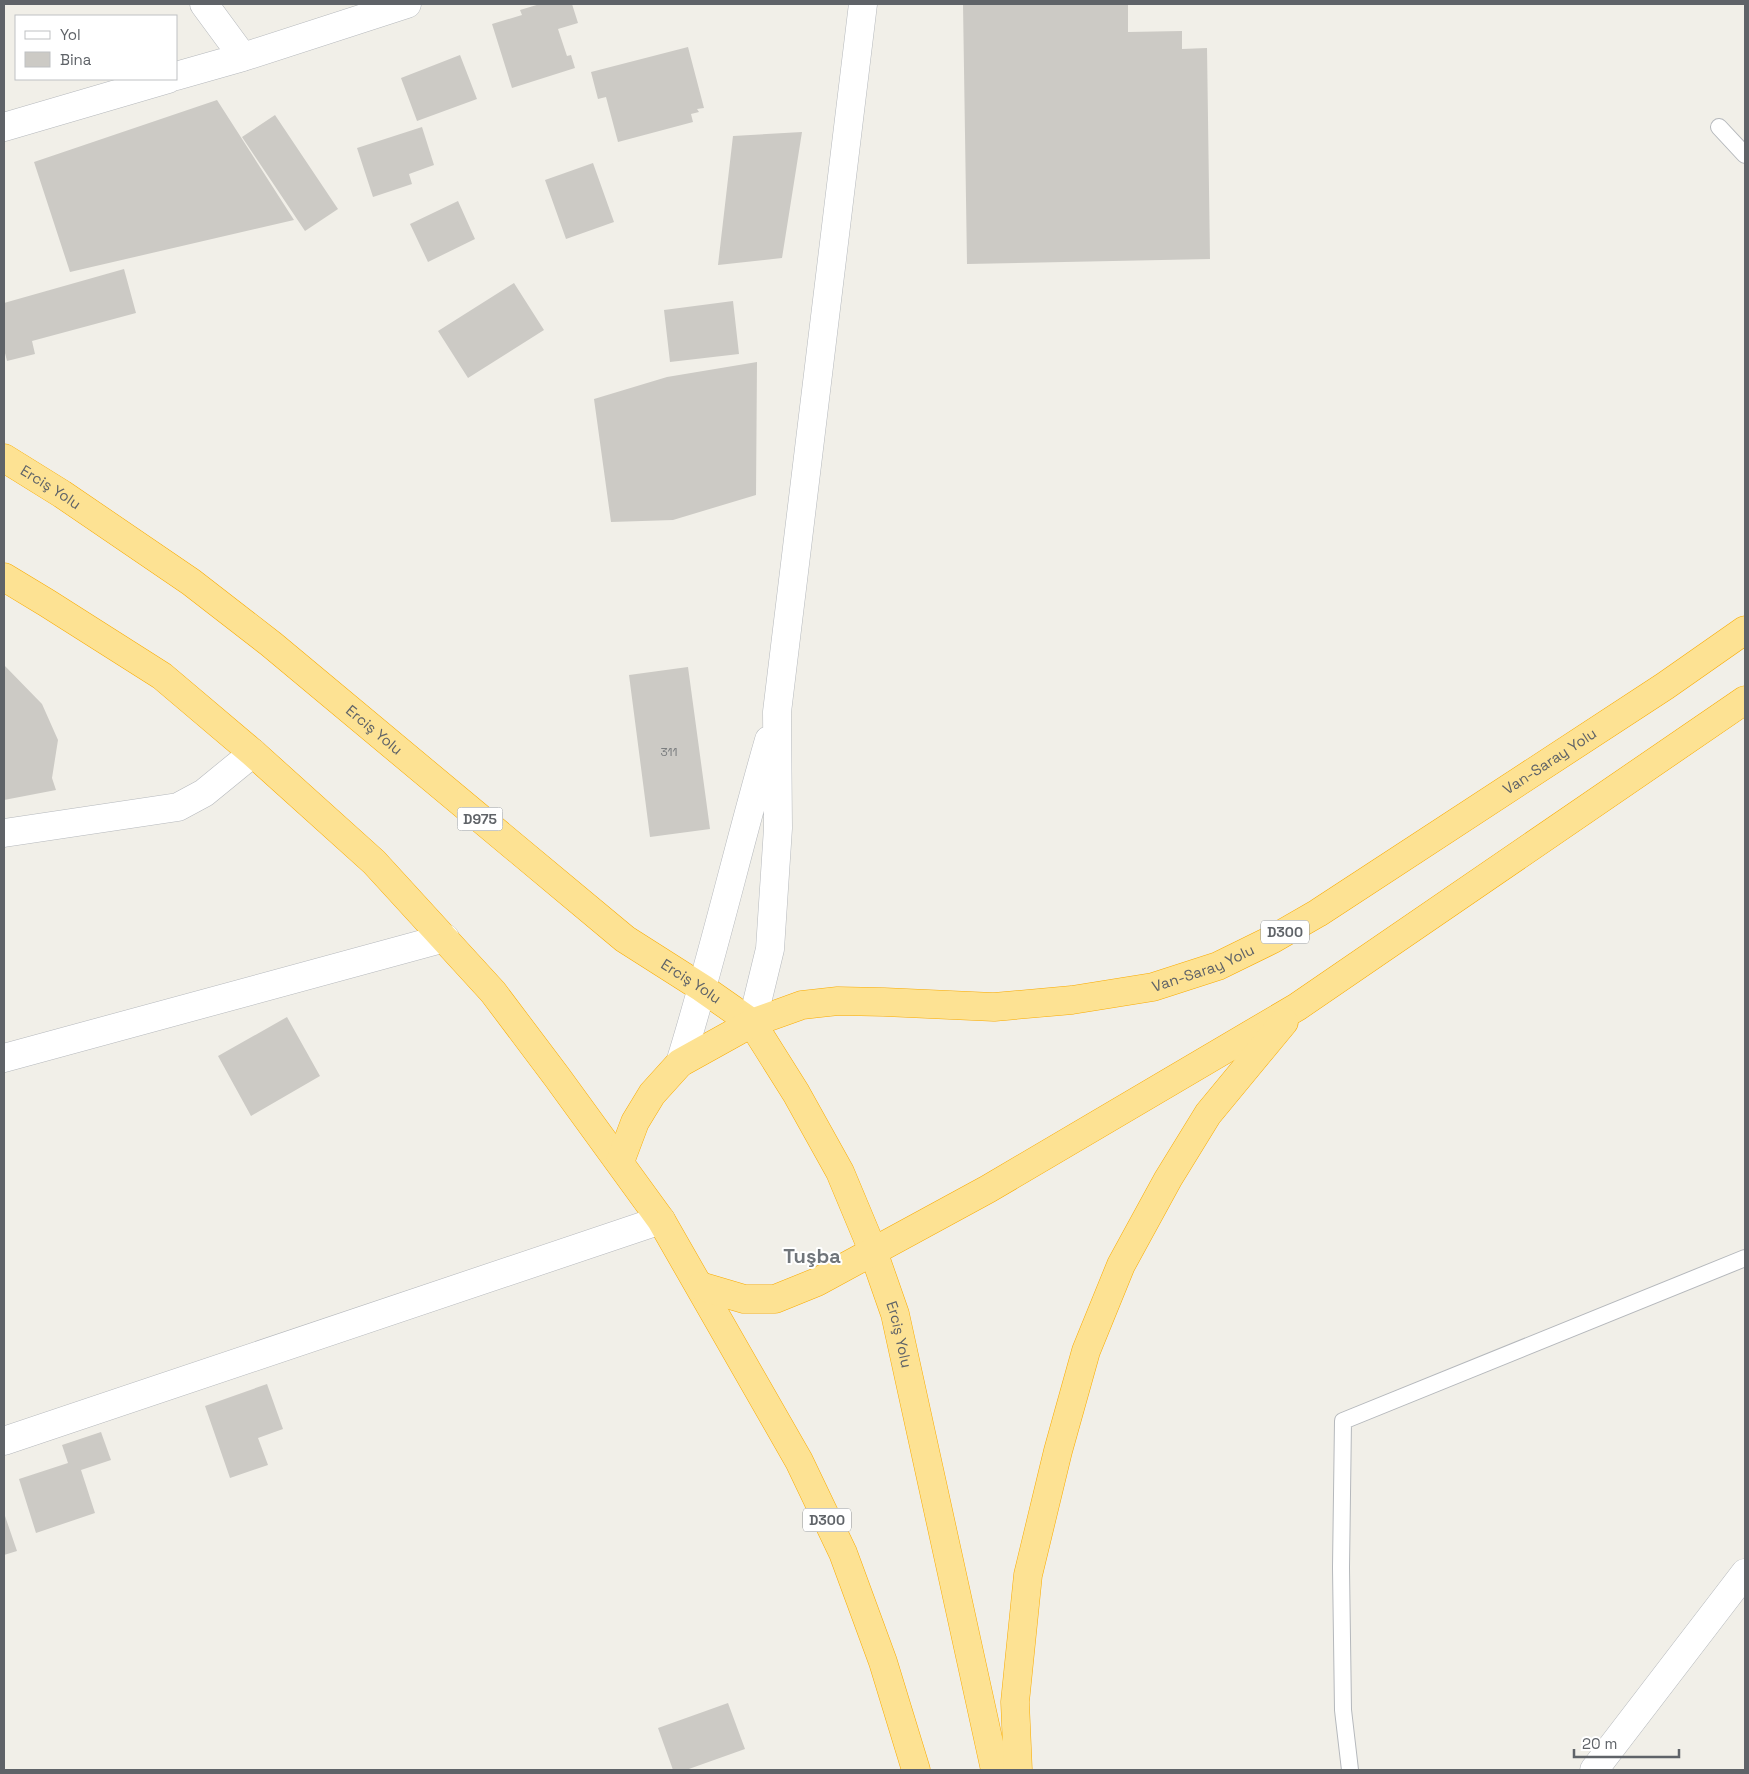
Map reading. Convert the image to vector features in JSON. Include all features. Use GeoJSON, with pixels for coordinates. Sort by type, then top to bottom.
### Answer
{"type":"FeatureCollection","features":[{"type":"Feature","properties":{"kind":"highway","name":"Erciş Yolu"},"geometry":{"type":"LineString","coordinates":[[4,458],[62,494],[191,582],[271,644],[625,939],[702,988],[752,1023],[796,1093],[840,1172],[873,1251],[895,1314],[995,1770]]}},
{"type":"Feature","properties":{"kind":"highway"},"geometry":{"type":"LineString","coordinates":[[4,578],[162,676],[253,753],[374,862],[493,992],[620,1162]]}},
{"type":"Feature","properties":{"kind":"highway","name":"Van-Saray Yolu"},"geometry":{"type":"LineString","coordinates":[[620,1162],[635,1122],[652,1094],[680,1063],[752,1023],[802,1005],[838,1001],[994,1007],[1072,1000],[1153,987],[1218,966],[1273,939],[1318,913],[1665,686],[1745,630]]}},
{"type":"Feature","properties":{"kind":"highway"},"geometry":{"type":"LineString","coordinates":[[700,1286],[744,1299],[775,1299],[817,1282],[988,1189],[1297,1007],[1745,700]]}},
{"type":"Feature","properties":{"kind":"highway"},"geometry":{"type":"LineString","coordinates":[[1018,1770],[1015,1702],[1028,1575],[1058,1451],[1086,1351],[1121,1265],[1173,1171],[1208,1114],[1297,1007]]}},
{"type":"Feature","properties":{"kind":"highway","name":"D300"},"geometry":{"type":"LineString","coordinates":[[620,1162],[661,1220],[799,1462],[843,1553],[883,1662],[916,1770]]}},
{"type":"Feature","properties":{"kind":"street"},"geometry":{"type":"LineString","coordinates":[[204,4],[243,57]]}},
{"type":"Feature","properties":{"kind":"street"},"geometry":{"type":"LineString","coordinates":[[178,75],[243,57],[407,4]]}},
{"type":"Feature","properties":{"kind":"street"},"geometry":{"type":"LineString","coordinates":[[752,1023],[770,949],[778,828],[777,712],[863,4]]}},
{"type":"Feature","properties":{"kind":"street"},"geometry":{"type":"LineString","coordinates":[[4,127],[165,80]]}},
{"type":"Feature","properties":{"kind":"street"},"geometry":{"type":"LineString","coordinates":[[680,1063],[702,988],[743,828],[777,712]]}},
{"type":"Feature","properties":{"kind":"street"},"geometry":{"type":"LineString","coordinates":[[4,833],[178,807],[204,793],[253,753]]}},
{"type":"Feature","properties":{"kind":"street"},"geometry":{"type":"LineString","coordinates":[[4,1058],[445,938]]}},
{"type":"Feature","properties":{"kind":"street"},"geometry":{"type":"LineString","coordinates":[[4,1441],[661,1220]]}},
{"type":"Feature","properties":{"kind":"street"},"geometry":{"type":"LineString","coordinates":[[1594,1770],[1745,1572]]}},
{"type":"Feature","properties":{"kind":"lane"},"geometry":{"type":"LineString","coordinates":[[1719,127],[1745,155]]}},
{"type":"Feature","properties":{"kind":"lane"},"geometry":{"type":"LineString","coordinates":[[1350,1770],[1342,1710],[1343,1422],[1745,1258]]}},
{"type":"Feature","properties":{"kind":"building"},"geometry":{"type":"Polygon","coordinates":[[[540,4],[572,4],[578,23],[558,29],[567,56],[571,55],[575,68],[512,88],[492,24],[522,15],[520,10],[540,4]]]}},
{"type":"Feature","properties":{"kind":"building"},"geometry":{"type":"Polygon","coordinates":[[[963,4],[1128,4],[1128,32],[1182,31],[1182,49],[1207,48],[1210,259],[967,264],[963,4]]]}},
{"type":"Feature","properties":{"kind":"building"},"geometry":{"type":"Polygon","coordinates":[[[688,47],[704,108],[697,109],[699,112],[691,114],[693,122],[618,142],[606,97],[598,99],[591,72],[688,47]]]}},
{"type":"Feature","properties":{"kind":"building"},"geometry":{"type":"Polygon","coordinates":[[[460,55],[477,99],[417,121],[401,78],[460,55]]]}},
{"type":"Feature","properties":{"kind":"building"},"geometry":{"type":"Polygon","coordinates":[[[217,100],[294,220],[70,272],[34,162],[217,100]]]}},
{"type":"Feature","properties":{"kind":"building"},"geometry":{"type":"Polygon","coordinates":[[[275,115],[338,209],[305,231],[242,137],[275,115]]]}},
{"type":"Feature","properties":{"kind":"building"},"geometry":{"type":"Polygon","coordinates":[[[422,127],[434,165],[409,174],[412,184],[373,197],[357,148],[422,127]]]}},
{"type":"Feature","properties":{"kind":"building"},"geometry":{"type":"Polygon","coordinates":[[[802,132],[782,258],[718,265],[733,136],[802,132]]]}},
{"type":"Feature","properties":{"kind":"building"},"geometry":{"type":"Polygon","coordinates":[[[593,163],[614,222],[566,239],[545,180],[593,163]]]}},
{"type":"Feature","properties":{"kind":"building"},"geometry":{"type":"Polygon","coordinates":[[[458,201],[475,239],[428,262],[410,224],[458,201]]]}},
{"type":"Feature","properties":{"kind":"building"},"geometry":{"type":"Polygon","coordinates":[[[124,269],[136,313],[32,341],[35,354],[7,361],[4,349],[4,303],[124,269]]]}},
{"type":"Feature","properties":{"kind":"building"},"geometry":{"type":"Polygon","coordinates":[[[514,283],[544,330],[468,378],[438,331],[514,283]]]}},
{"type":"Feature","properties":{"kind":"building"},"geometry":{"type":"Polygon","coordinates":[[[733,301],[739,354],[670,362],[664,310],[733,301]]]}},
{"type":"Feature","properties":{"kind":"building"},"geometry":{"type":"Polygon","coordinates":[[[757,362],[756,495],[673,520],[611,522],[594,399],[667,377],[757,362]]]}},
{"type":"Feature","properties":{"kind":"building"},"geometry":{"type":"Polygon","coordinates":[[[4,665],[42,704],[58,740],[52,778],[56,790],[4,800],[4,665]]]}},
{"type":"Feature","properties":{"kind":"building"},"geometry":{"type":"Polygon","coordinates":[[[688,667],[710,829],[650,837],[629,675],[688,667]]]}},
{"type":"Feature","properties":{"kind":"building"},"geometry":{"type":"Polygon","coordinates":[[[287,1017],[320,1076],[251,1116],[218,1056],[287,1017]]]}},
{"type":"Feature","properties":{"kind":"building"},"geometry":{"type":"Polygon","coordinates":[[[267,1384],[283,1429],[258,1438],[268,1465],[230,1478],[205,1406],[267,1384]]]}},
{"type":"Feature","properties":{"kind":"building"},"geometry":{"type":"Polygon","coordinates":[[[101,1432],[111,1460],[81,1470],[95,1513],[36,1533],[19,1479],[68,1463],[62,1445],[101,1432]]]}},
{"type":"Feature","properties":{"kind":"building"},"geometry":{"type":"Polygon","coordinates":[[[4,1513],[17,1551],[4,1555],[4,1513]]]}},
{"type":"Feature","properties":{"kind":"building"},"geometry":{"type":"Polygon","coordinates":[[[728,1703],[745,1749],[686,1770],[673,1770],[658,1728],[728,1703]]]}},
{"type":"Feature","properties":{"kind":"district","name":"Tuşba"},"geometry":{"type":"Point","coordinates":[812,1256]}}]}
